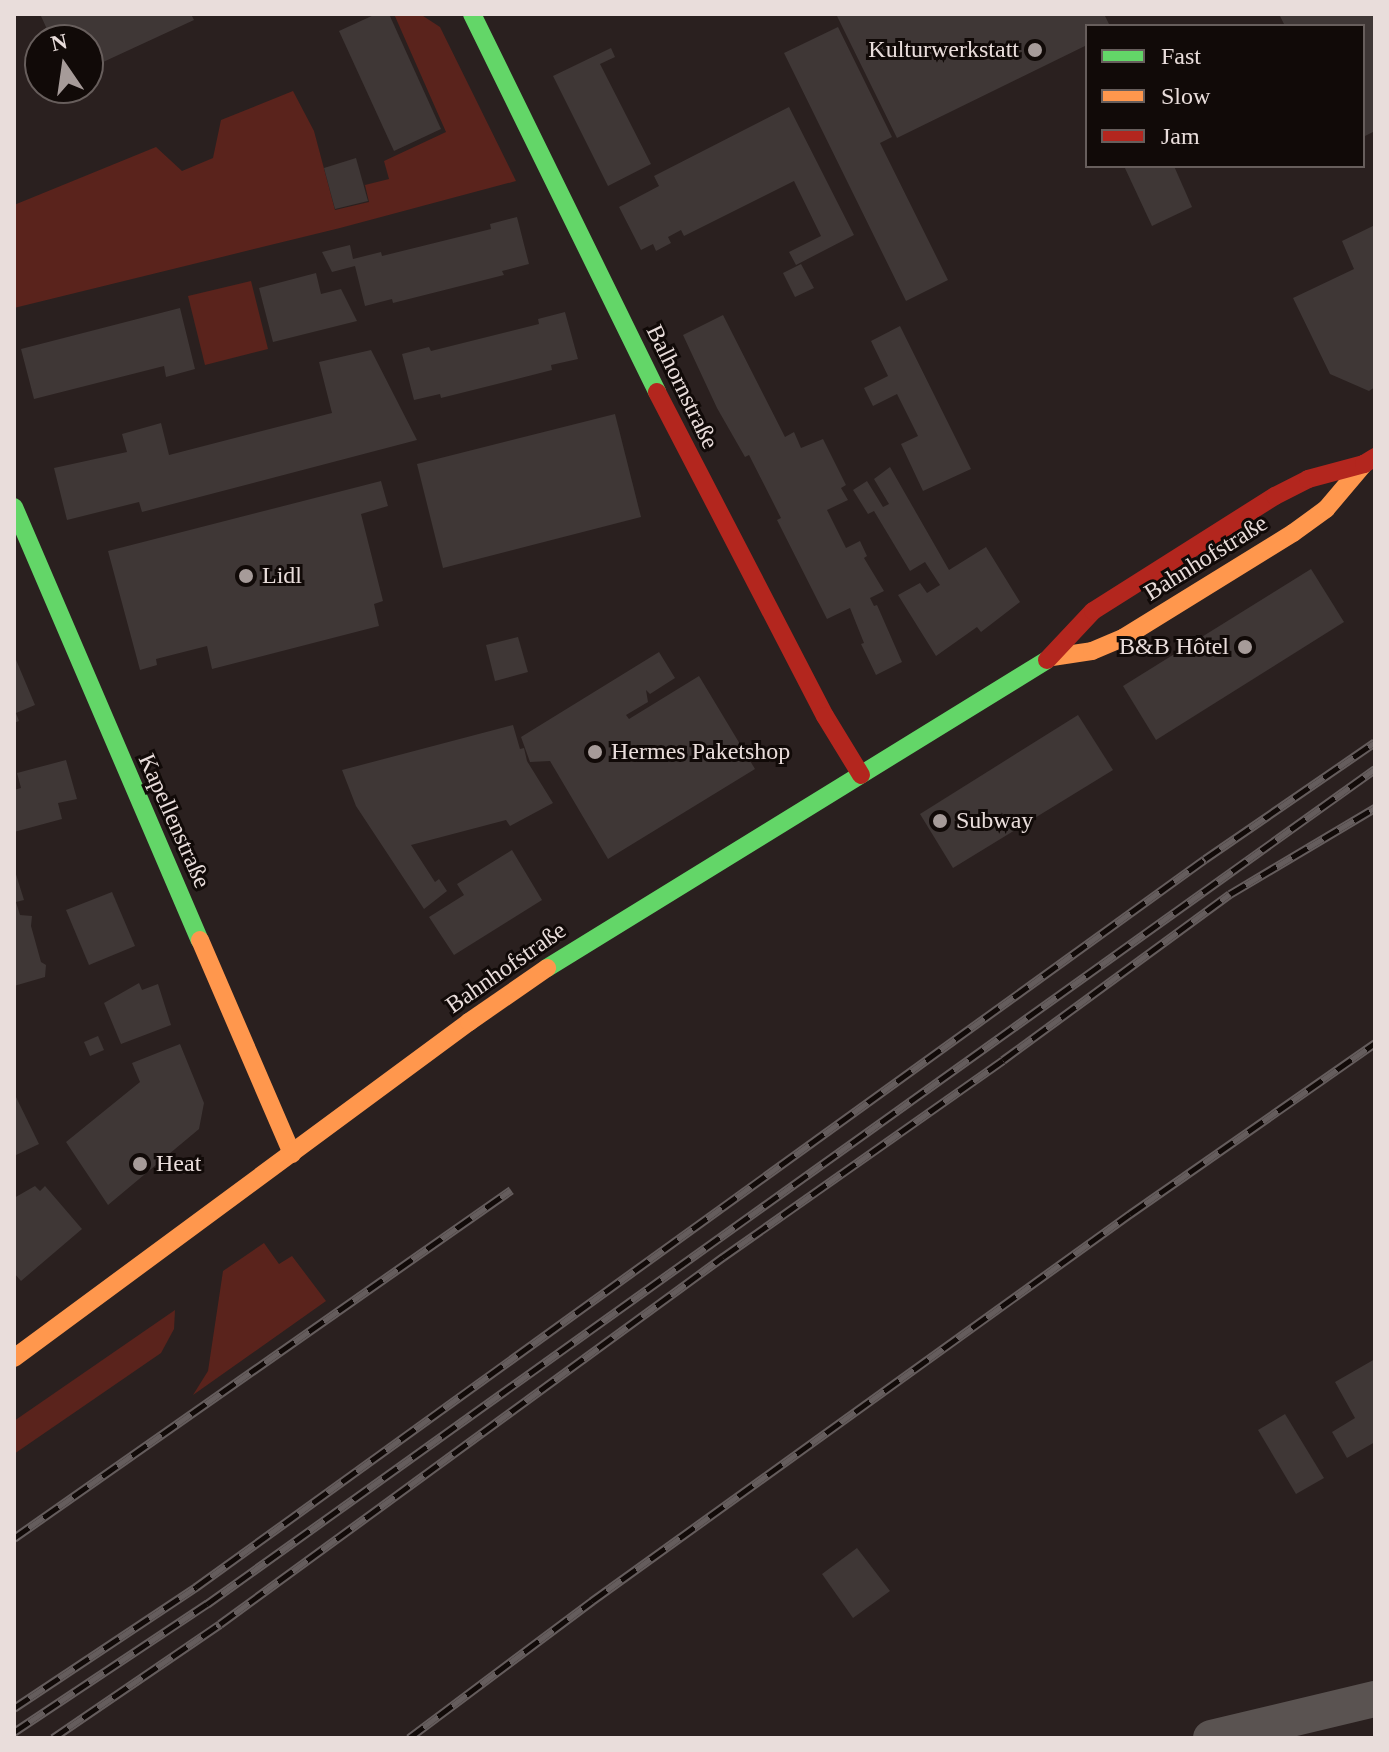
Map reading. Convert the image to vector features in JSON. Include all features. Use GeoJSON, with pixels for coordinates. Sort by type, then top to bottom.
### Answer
{"type":"FeatureCollection","features":[{"type":"Feature","properties":{"kind":"main road","name":"Balhornstraße"},"geometry":{"type":"LineString","coordinates":[[472,14],[703,484],[825,716],[861,775]]}},
{"type":"Feature","properties":{"kind":"main road","name":"Bahnhofstraße"},"geometry":{"type":"LineString","coordinates":[[1052,657],[1092,651],[1123,638],[1241,565],[1326,509],[1370,460]]}},
{"type":"Feature","properties":{"kind":"main road","name":"Bahnhofstraße"},"geometry":{"type":"LineString","coordinates":[[14,1358],[469,1022],[583,944],[1052,657],[1093,611],[1275,496],[1308,479],[1370,460]]}},
{"type":"Feature","properties":{"kind":"main road","name":"Kapellenstraße"},"geometry":{"type":"LineString","coordinates":[[14,507],[292,1154]]}},
{"type":"Feature","properties":{"kind":"street"},"geometry":{"type":"LineString","coordinates":[[1211,1738],[1374,1705]]}},
{"type":"Feature","properties":{"kind":"shaded area"},"geometry":{"type":"Polygon","coordinates":[[[394,14],[420,14],[440,27],[516,181],[14,308],[14,205],[156,147],[182,171],[213,158],[221,120],[293,91],[314,131],[335,210],[369,202],[365,185],[389,179],[384,161],[446,132],[394,14]]]}},
{"type":"Feature","properties":{"kind":"shaded area"},"geometry":{"type":"Polygon","coordinates":[[[251,281],[268,349],[205,365],[188,296],[251,281]]]}},
{"type":"Feature","properties":{"kind":"shaded area"},"geometry":{"type":"Polygon","coordinates":[[[264,1243],[279,1264],[292,1256],[326,1301],[193,1395],[208,1371],[223,1271],[264,1243]]]}},
{"type":"Feature","properties":{"kind":"shaded area"},"geometry":{"type":"Polygon","coordinates":[[[175,1310],[174,1329],[161,1353],[14,1454],[14,1421],[175,1310]]]}},
{"type":"Feature","properties":{"kind":"building"},"geometry":{"type":"Polygon","coordinates":[[[40,14],[191,14],[194,20],[104,62],[104,24],[45,24],[40,14]]]}},
{"type":"Feature","properties":{"kind":"building"},"geometry":{"type":"Polygon","coordinates":[[[376,14],[389,14],[441,129],[394,151],[339,31],[376,14]]]}},
{"type":"Feature","properties":{"kind":"building"},"geometry":{"type":"Polygon","coordinates":[[[836,14],[1104,14],[1109,24],[1085,24],[1085,46],[897,138],[836,14]]]}},
{"type":"Feature","properties":{"kind":"building"},"geometry":{"type":"Polygon","coordinates":[[[1279,14],[1375,14],[1375,131],[1365,136],[1365,24],[1284,24],[1279,14]]]}},
{"type":"Feature","properties":{"kind":"building"},"geometry":{"type":"Polygon","coordinates":[[[838,27],[892,137],[880,143],[948,280],[906,301],[784,53],[838,27]]]}},
{"type":"Feature","properties":{"kind":"building"},"geometry":{"type":"Polygon","coordinates":[[[611,48],[615,57],[600,64],[651,164],[608,186],[553,76],[611,48]]]}},
{"type":"Feature","properties":{"kind":"building"},"geometry":{"type":"Polygon","coordinates":[[[789,107],[854,235],[796,265],[789,252],[821,236],[794,181],[684,236],[681,230],[668,237],[671,243],[656,251],[653,244],[641,250],[619,207],[659,186],[654,176],[789,107]]]}},
{"type":"Feature","properties":{"kind":"building"},"geometry":{"type":"Polygon","coordinates":[[[356,158],[368,201],[335,209],[324,168],[356,158]]]}},
{"type":"Feature","properties":{"kind":"building"},"geometry":{"type":"Polygon","coordinates":[[[1125,168],[1175,168],[1192,207],[1152,226],[1125,168]]]}},
{"type":"Feature","properties":{"kind":"building"},"geometry":{"type":"Polygon","coordinates":[[[517,217],[529,264],[502,271],[504,275],[393,303],[392,299],[365,306],[355,266],[332,272],[322,252],[350,245],[353,259],[381,252],[382,256],[491,229],[490,224],[517,217]]]}},
{"type":"Feature","properties":{"kind":"building"},"geometry":{"type":"Polygon","coordinates":[[[1375,225],[1375,387],[1369,391],[1330,374],[1293,298],[1354,269],[1342,241],[1375,225]]]}},
{"type":"Feature","properties":{"kind":"building"},"geometry":{"type":"Polygon","coordinates":[[[801,264],[814,288],[795,297],[783,273],[801,264]]]}},
{"type":"Feature","properties":{"kind":"building"},"geometry":{"type":"Polygon","coordinates":[[[316,273],[321,294],[341,289],[357,321],[273,342],[259,288],[316,273]]]}},
{"type":"Feature","properties":{"kind":"building"},"geometry":{"type":"Polygon","coordinates":[[[180,308],[195,369],[166,377],[164,366],[34,399],[21,349],[180,308]]]}},
{"type":"Feature","properties":{"kind":"building"},"geometry":{"type":"Polygon","coordinates":[[[565,312],[578,359],[551,365],[552,370],[441,398],[440,394],[414,400],[402,354],[429,347],[431,351],[539,324],[538,319],[565,312]]]}},
{"type":"Feature","properties":{"kind":"building"},"geometry":{"type":"Polygon","coordinates":[[[723,315],[785,437],[794,432],[801,448],[823,439],[846,485],[841,488],[848,500],[827,510],[846,548],[860,541],[867,556],[864,558],[884,591],[870,598],[874,606],[877,605],[902,662],[876,675],[861,644],[864,643],[850,608],[827,619],[777,520],[781,518],[749,455],[745,457],[717,408],[683,335],[723,315]]]}},
{"type":"Feature","properties":{"kind":"building"},"geometry":{"type":"Polygon","coordinates":[[[900,326],[971,469],[923,491],[901,444],[918,436],[897,394],[873,406],[864,388],[888,376],[871,341],[900,326]]]}},
{"type":"Feature","properties":{"kind":"building"},"geometry":{"type":"Polygon","coordinates":[[[371,350],[417,440],[142,512],[139,502],[67,520],[54,468],[127,452],[122,434],[161,423],[169,455],[332,413],[319,362],[371,350]]]}},
{"type":"Feature","properties":{"kind":"building"},"geometry":{"type":"Polygon","coordinates":[[[615,414],[641,517],[443,568],[417,464],[615,414]]]}},
{"type":"Feature","properties":{"kind":"building"},"geometry":{"type":"Polygon","coordinates":[[[890,467],[949,570],[986,547],[1020,602],[981,632],[977,627],[936,656],[898,595],[920,583],[927,593],[940,585],[925,562],[910,571],[874,511],[868,514],[853,490],[867,481],[883,507],[889,504],[874,479],[890,467]]]}},
{"type":"Feature","properties":{"kind":"building","name":"Lidl"},"geometry":{"type":"Polygon","coordinates":[[[381,481],[388,506],[361,514],[383,601],[374,604],[379,626],[212,669],[207,646],[156,659],[157,665],[140,670],[108,551],[381,481]]]}},
{"type":"Feature","properties":{"kind":"building","name":"B&B Hôtel"},"geometry":{"type":"Polygon","coordinates":[[[1311,569],[1344,622],[1156,740],[1123,686],[1311,569]]]}},
{"type":"Feature","properties":{"kind":"building"},"geometry":{"type":"Polygon","coordinates":[[[518,637],[528,672],[495,681],[486,645],[518,637]]]}},
{"type":"Feature","properties":{"kind":"building"},"geometry":{"type":"Polygon","coordinates":[[[659,652],[675,678],[650,694],[646,690],[648,702],[626,715],[629,719],[699,676],[755,769],[608,859],[550,761],[530,762],[521,737],[659,652]]]}},
{"type":"Feature","properties":{"kind":"building"},"geometry":{"type":"Polygon","coordinates":[[[14,655],[35,705],[16,713],[19,721],[14,723],[14,655]]]}},
{"type":"Feature","properties":{"kind":"building"},"geometry":{"type":"Polygon","coordinates":[[[1078,715],[1113,770],[953,868],[920,814],[1078,715]]]}},
{"type":"Feature","properties":{"kind":"building"},"geometry":{"type":"Polygon","coordinates":[[[513,725],[520,749],[524,748],[527,761],[553,803],[510,826],[506,820],[411,845],[435,882],[439,879],[447,891],[424,909],[356,806],[342,770],[513,725]]]}},
{"type":"Feature","properties":{"kind":"building"},"geometry":{"type":"Polygon","coordinates":[[[66,760],[77,799],[58,803],[62,819],[14,832],[14,790],[21,788],[17,773],[66,760]]]}},
{"type":"Feature","properties":{"kind":"building"},"geometry":{"type":"Polygon","coordinates":[[[512,850],[542,900],[454,955],[429,917],[464,895],[457,884],[512,850]]]}},
{"type":"Feature","properties":{"kind":"building"},"geometry":{"type":"Polygon","coordinates":[[[14,868],[24,900],[16,902],[20,915],[32,916],[31,926],[41,962],[46,965],[45,977],[14,986],[14,868]]]}},
{"type":"Feature","properties":{"kind":"building"},"geometry":{"type":"Polygon","coordinates":[[[112,892],[135,946],[89,965],[66,910],[112,892]]]}},
{"type":"Feature","properties":{"kind":"building"},"geometry":{"type":"Polygon","coordinates":[[[139,983],[142,990],[158,984],[171,1025],[121,1044],[104,1003],[139,983]]]}},
{"type":"Feature","properties":{"kind":"building"},"geometry":{"type":"Polygon","coordinates":[[[98,1036],[104,1050],[90,1056],[84,1042],[98,1036]]]}},
{"type":"Feature","properties":{"kind":"building"},"geometry":{"type":"Polygon","coordinates":[[[180,1044],[204,1103],[199,1129],[108,1205],[66,1142],[140,1082],[132,1063],[180,1044]]]}},
{"type":"Feature","properties":{"kind":"building"},"geometry":{"type":"Polygon","coordinates":[[[14,1093],[39,1144],[14,1156],[14,1093]]]}},
{"type":"Feature","properties":{"kind":"building"},"geometry":{"type":"Polygon","coordinates":[[[35,1186],[40,1191],[45,1186],[82,1229],[21,1281],[14,1273],[14,1198],[35,1186]]]}},
{"type":"Feature","properties":{"kind":"building"},"geometry":{"type":"Polygon","coordinates":[[[1375,1359],[1375,1442],[1347,1458],[1332,1432],[1355,1418],[1335,1382],[1375,1359]]]}},
{"type":"Feature","properties":{"kind":"building"},"geometry":{"type":"Polygon","coordinates":[[[1285,1414],[1324,1478],[1296,1494],[1258,1430],[1285,1414]]]}},
{"type":"Feature","properties":{"kind":"building"},"geometry":{"type":"Polygon","coordinates":[[[857,1548],[890,1591],[853,1618],[822,1574],[857,1548]]]}},
{"type":"Feature","properties":{"kind":"railway"},"geometry":{"type":"LineString","coordinates":[[14,1708],[196,1587],[1205,859],[1375,742]]}},
{"type":"Feature","properties":{"kind":"railway"},"geometry":{"type":"LineString","coordinates":[[14,1732],[207,1604],[1375,769]]}},
{"type":"Feature","properties":{"kind":"railway"},"geometry":{"type":"LineString","coordinates":[[53,1738],[220,1624],[723,1257],[1003,1060],[1230,894],[1375,808]]}},
{"type":"Feature","properties":{"kind":"railway"},"geometry":{"type":"LineString","coordinates":[[409,1738],[592,1601],[1130,1214],[1375,1043]]}},
{"type":"Feature","properties":{"kind":"railway"},"geometry":{"type":"LineString","coordinates":[[14,1538],[511,1190]]}},
{"type":"Feature","properties":{"kind":"traffic: fast"},"geometry":{"type":"LineString","coordinates":[[472,14],[657,392]]}},
{"type":"Feature","properties":{"kind":"traffic: fast"},"geometry":{"type":"LineString","coordinates":[[14,507],[200,940]]}},
{"type":"Feature","properties":{"kind":"traffic: fast"},"geometry":{"type":"LineString","coordinates":[[547,968],[1047,660]]}},
{"type":"Feature","properties":{"kind":"traffic: slow"},"geometry":{"type":"LineString","coordinates":[[1052,657],[1092,651],[1123,638],[1293,533],[1326,509],[1364,464]]}},
{"type":"Feature","properties":{"kind":"traffic: slow"},"geometry":{"type":"LineString","coordinates":[[200,940],[292,1154]]}},
{"type":"Feature","properties":{"kind":"traffic: slow"},"geometry":{"type":"LineString","coordinates":[[14,1358],[469,1022],[547,968]]}},
{"type":"Feature","properties":{"kind":"traffic: jam"},"geometry":{"type":"LineString","coordinates":[[657,392],[825,716],[861,775]]}},
{"type":"Feature","properties":{"kind":"traffic: jam"},"geometry":{"type":"LineString","coordinates":[[1047,660],[1093,611],[1275,496],[1308,479],[1364,464],[1375,457]]}},
{"type":"Feature","properties":{"kind":"place","name":"Kulturwerkstatt"},"geometry":{"type":"Point","coordinates":[1035,50]}},
{"type":"Feature","properties":{"kind":"place","name":"Lidl"},"geometry":{"type":"Point","coordinates":[246,576]}},
{"type":"Feature","properties":{"kind":"place","name":"B&B Hôtel"},"geometry":{"type":"Point","coordinates":[1245,647]}},
{"type":"Feature","properties":{"kind":"place","name":"Hermes Paketshop"},"geometry":{"type":"Point","coordinates":[595,752]}},
{"type":"Feature","properties":{"kind":"place","name":"Subway"},"geometry":{"type":"Point","coordinates":[940,821]}},
{"type":"Feature","properties":{"kind":"place","name":"Heat"},"geometry":{"type":"Point","coordinates":[140,1164]}}]}
